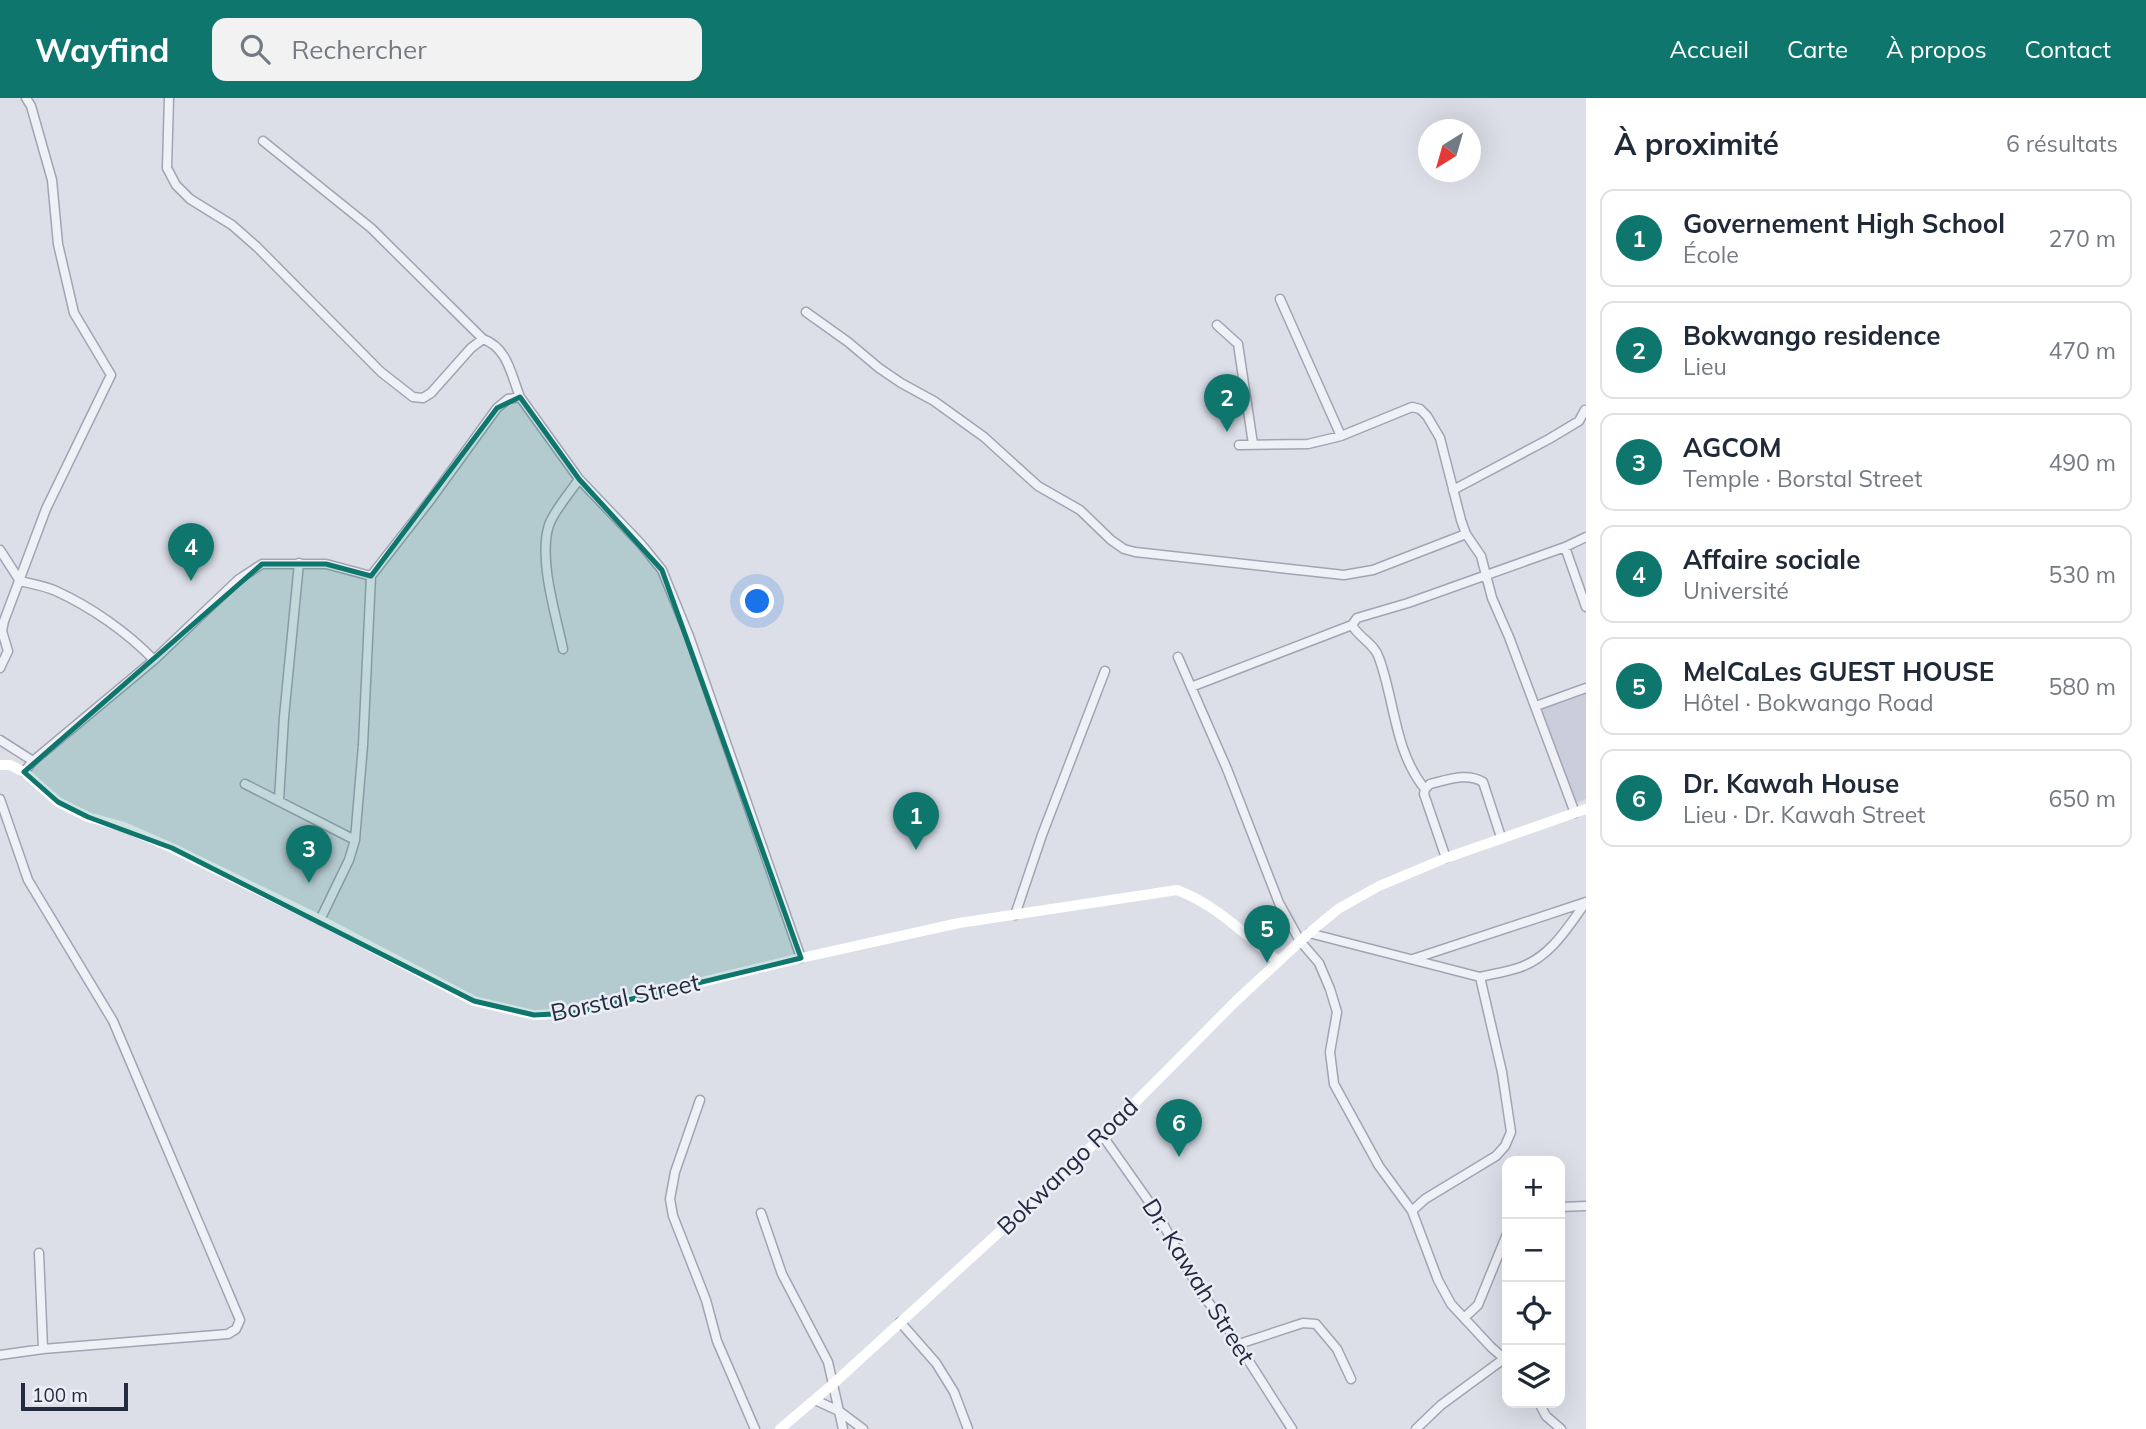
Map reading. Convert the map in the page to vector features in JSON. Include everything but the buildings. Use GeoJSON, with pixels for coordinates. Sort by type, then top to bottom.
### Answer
{"type":"FeatureCollection","features":[{"type":"Feature","properties":{"kind":"street"},"geometry":{"type":"LineString","coordinates":[[0,668],[8,651],[2,631],[4,621],[46,509],[111,375],[74,313],[58,244],[52,180],[32,106],[26,98]]}},
{"type":"Feature","properties":{"kind":"street"},"geometry":{"type":"LineString","coordinates":[[169,98],[167,168],[176,185],[190,199],[232,225],[257,247],[381,372],[413,397],[423,398],[431,393],[471,348],[483,339]]}},
{"type":"Feature","properties":{"kind":"street"},"geometry":{"type":"LineString","coordinates":[[263,141],[371,228],[483,339],[493,343],[501,351],[520,397],[579,479],[662,570],[690,636],[801,958]]}},
{"type":"Feature","properties":{"kind":"street"},"geometry":{"type":"LineString","coordinates":[[1280,299],[1340,436]]}},
{"type":"Feature","properties":{"kind":"street"},"geometry":{"type":"LineString","coordinates":[[806,312],[879,368],[934,401],[984,437],[1038,486],[1080,510],[1124,549],[1344,575],[1373,570],[1466,534]]}},
{"type":"Feature","properties":{"kind":"street"},"geometry":{"type":"LineString","coordinates":[[1217,325],[1238,344],[1253,444]]}},
{"type":"Feature","properties":{"kind":"street"},"geometry":{"type":"LineString","coordinates":[[320,920],[349,860],[355,840],[363,745],[371,576],[497,408],[508,399],[520,397]]}},
{"type":"Feature","properties":{"kind":"street"},"geometry":{"type":"LineString","coordinates":[[1239,445],[1308,444],[1340,436],[1412,407],[1420,409],[1427,416],[1440,438],[1466,534],[1481,556],[1492,598],[1581,811]]}},
{"type":"Feature","properties":{"kind":"street"},"geometry":{"type":"LineString","coordinates":[[1453,491],[1579,421],[1585,410]]}},
{"type":"Feature","properties":{"kind":"street"},"geometry":{"type":"LineString","coordinates":[[564,649],[553,600],[545,540],[550,522],[579,479]]}},
{"type":"Feature","properties":{"kind":"street"},"geometry":{"type":"LineString","coordinates":[[1191,687],[1352,625],[1357,618],[1408,603],[1586,537]]}},
{"type":"Feature","properties":{"kind":"street"},"geometry":{"type":"LineString","coordinates":[[1565,547],[1586,607]]}},
{"type":"Feature","properties":{"kind":"street"},"geometry":{"type":"LineString","coordinates":[[0,550],[20,581],[55,591],[99,616],[137,642],[154,660]]}},
{"type":"Feature","properties":{"kind":"street"},"geometry":{"type":"LineString","coordinates":[[278,800],[299,563]]}},
{"type":"Feature","properties":{"kind":"street"},"geometry":{"type":"LineString","coordinates":[[24,772],[33,761],[154,660],[239,579],[262,564],[337,566],[371,576]]}},
{"type":"Feature","properties":{"kind":"street"},"geometry":{"type":"LineString","coordinates":[[1352,625],[1357,636],[1377,653],[1404,750],[1416,778],[1426,789]]}},
{"type":"Feature","properties":{"kind":"street"},"geometry":{"type":"LineString","coordinates":[[1178,656],[1227,769],[1279,903],[1305,937],[1319,963],[1338,1012],[1330,1052],[1334,1084],[1379,1166],[1412,1211],[1438,1280],[1451,1304],[1502,1356]]}},
{"type":"Feature","properties":{"kind":"street"},"geometry":{"type":"LineString","coordinates":[[1015,915],[1046,823],[1105,671]]}},
{"type":"Feature","properties":{"kind":"street"},"geometry":{"type":"LineString","coordinates":[[1536,706],[1586,688]]}},
{"type":"Feature","properties":{"kind":"street"},"geometry":{"type":"LineString","coordinates":[[0,740],[33,761]]}},
{"type":"Feature","properties":{"kind":"street","name":"Borstal Street"},"geometry":{"type":"LineString","coordinates":[[0,765],[10,765],[24,772],[58,802],[88,817],[124,827],[172,848],[320,920],[474,1001],[534,1015],[573,1013],[958,923],[1177,891],[1199,899],[1225,916],[1278,961]]}},
{"type":"Feature","properties":{"kind":"street"},"geometry":{"type":"LineString","coordinates":[[1446,858],[1424,794],[1430,784],[1468,776],[1483,782],[1501,837]]}},
{"type":"Feature","properties":{"kind":"street"},"geometry":{"type":"LineString","coordinates":[[246,783],[355,840]]}},
{"type":"Feature","properties":{"kind":"street"},"geometry":{"type":"LineString","coordinates":[[0,799],[28,880],[113,1021],[240,1320],[236,1329],[228,1334],[0,1355]]}},
{"type":"Feature","properties":{"kind":"street","name":"Bokwango Road"},"geometry":{"type":"LineString","coordinates":[[780,1429],[833,1384],[1102,1135],[1278,961],[1338,909],[1379,886],[1446,858],[1581,811]]}},
{"type":"Feature","properties":{"kind":"street"},"geometry":{"type":"LineString","coordinates":[[1305,937],[1412,959],[1480,977],[1520,968],[1540,957],[1559,939],[1586,902]]}},
{"type":"Feature","properties":{"kind":"street"},"geometry":{"type":"LineString","coordinates":[[1412,959],[1586,902]]}},
{"type":"Feature","properties":{"kind":"street"},"geometry":{"type":"LineString","coordinates":[[1412,1211],[1425,1199],[1496,1156],[1505,1146],[1511,1132],[1502,1072],[1480,977]]}},
{"type":"Feature","properties":{"kind":"street"},"geometry":{"type":"LineString","coordinates":[[700,1100],[675,1171],[670,1199],[673,1216],[706,1300],[717,1341],[755,1429]]}},
{"type":"Feature","properties":{"kind":"street","name":"Dr. Kawah Street"},"geometry":{"type":"LineString","coordinates":[[1102,1135],[1150,1202],[1201,1293],[1238,1344],[1292,1429]]}},
{"type":"Feature","properties":{"kind":"street"},"geometry":{"type":"LineString","coordinates":[[1565,1208],[1586,1206]]}},
{"type":"Feature","properties":{"kind":"street"},"geometry":{"type":"LineString","coordinates":[[761,1213],[782,1274],[828,1362],[843,1429]]}},
{"type":"Feature","properties":{"kind":"street"},"geometry":{"type":"LineString","coordinates":[[1464,1318],[1478,1305],[1502,1246]]}},
{"type":"Feature","properties":{"kind":"street"},"geometry":{"type":"LineString","coordinates":[[39,1253],[43,1349]]}},
{"type":"Feature","properties":{"kind":"street"},"geometry":{"type":"LineString","coordinates":[[900,1322],[936,1363],[954,1392],[968,1429]]}},
{"type":"Feature","properties":{"kind":"street"},"geometry":{"type":"LineString","coordinates":[[1238,1344],[1303,1323],[1316,1324],[1337,1349],[1351,1379]]}},
{"type":"Feature","properties":{"kind":"street"},"geometry":{"type":"LineString","coordinates":[[1416,1429],[1441,1405],[1502,1362]]}},
{"type":"Feature","properties":{"kind":"street"},"geometry":{"type":"LineString","coordinates":[[815,1399],[839,1411],[863,1429]]}},
{"type":"Feature","properties":{"kind":"street"},"geometry":{"type":"LineString","coordinates":[[1542,1408],[1558,1428]]}},
{"type":"Feature","properties":{"kind":"highlighted area"},"geometry":{"type":"Polygon","coordinates":[[[520,397],[579,479],[662,570],[801,958],[574,1013],[534,1015],[474,1001],[172,848],[88,817],[58,802],[24,772],[262,564],[326,564],[371,576],[497,408],[520,397]]]}},
{"type":"Feature","properties":{"kind":"shaded area"},"geometry":{"type":"Polygon","coordinates":[[[1586,691],[1586,799],[1576,803],[1541,707],[1586,691]]]}},
{"type":"Feature","properties":{"kind":"place","name":"Bokwango residence"},"geometry":{"type":"Point","coordinates":[1227,432]}},
{"type":"Feature","properties":{"kind":"place","name":"Affaire sociale"},"geometry":{"type":"Point","coordinates":[191,581]}},
{"type":"Feature","properties":{"kind":"place","name":"Governement High School"},"geometry":{"type":"Point","coordinates":[916,850]}},
{"type":"Feature","properties":{"kind":"place","name":"AGCOM"},"geometry":{"type":"Point","coordinates":[309,883]}},
{"type":"Feature","properties":{"kind":"place","name":"MelCaLes GUEST HOUSE"},"geometry":{"type":"Point","coordinates":[1267,963]}},
{"type":"Feature","properties":{"kind":"place","name":"Dr. Kawah House"},"geometry":{"type":"Point","coordinates":[1179,1157]}}]}
